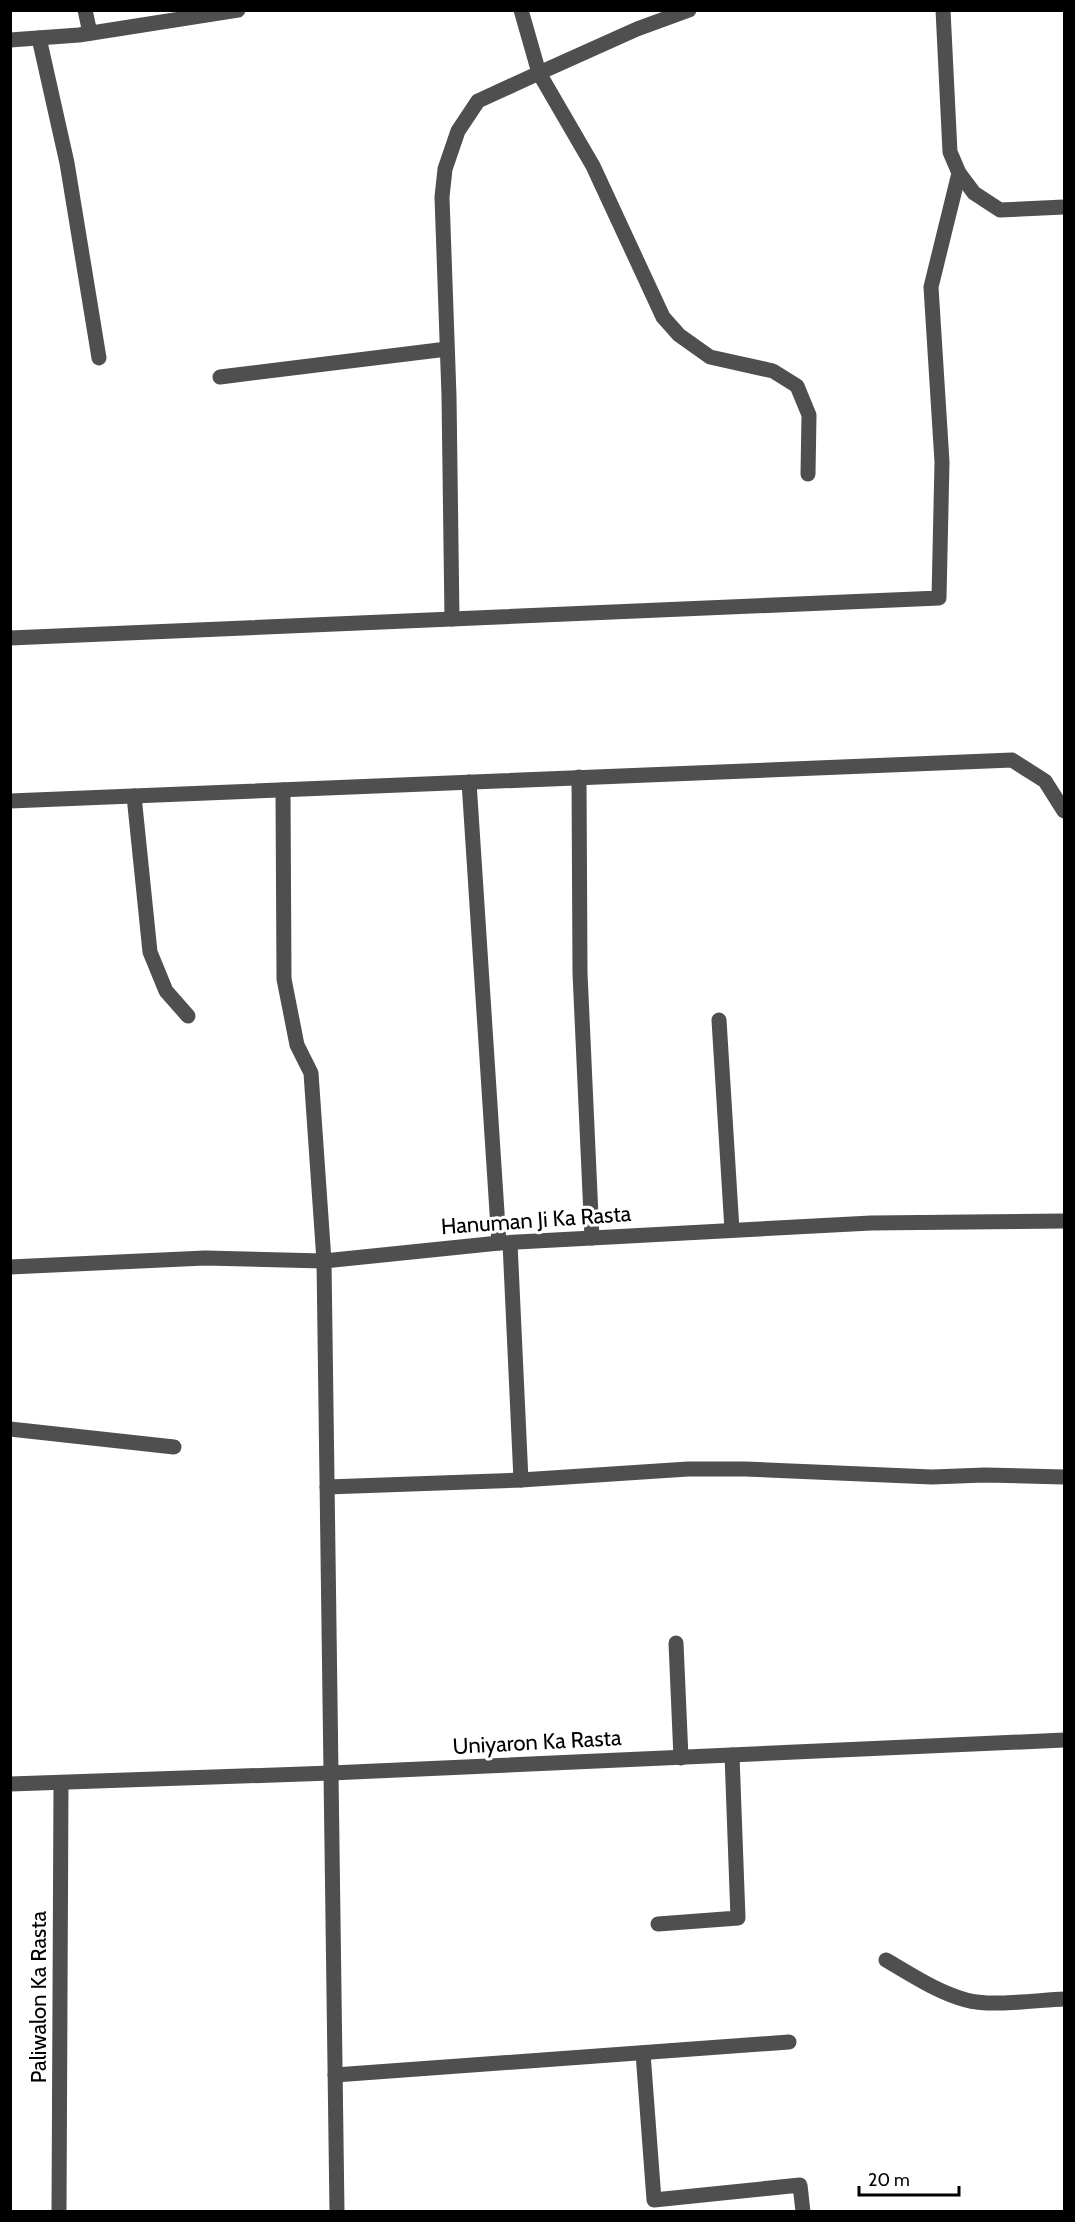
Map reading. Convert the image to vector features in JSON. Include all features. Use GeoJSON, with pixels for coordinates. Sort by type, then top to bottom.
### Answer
{"type":"FeatureCollection","features":[{"type":"Feature","properties":{"kind":"street"},"geometry":{"type":"LineString","coordinates":[[85,10],[90,33]]}},
{"type":"Feature","properties":{"kind":"street"},"geometry":{"type":"LineString","coordinates":[[10,40],[90,33],[238,10]]}},
{"type":"Feature","properties":{"kind":"street"},"geometry":{"type":"LineString","coordinates":[[521,10],[539,73],[593,166],[663,317],[679,335],[710,357],[773,371],[797,386],[808,415],[807,474]]}},
{"type":"Feature","properties":{"kind":"street"},"geometry":{"type":"LineString","coordinates":[[452,619],[442,197],[448,160],[458,131],[478,101],[637,29],[689,10]]}},
{"type":"Feature","properties":{"kind":"street"},"geometry":{"type":"LineString","coordinates":[[943,10],[950,152],[959,173],[974,194],[1000,210],[1065,207]]}},
{"type":"Feature","properties":{"kind":"street"},"geometry":{"type":"LineString","coordinates":[[39,38],[67,163],[99,358]]}},
{"type":"Feature","properties":{"kind":"street"},"geometry":{"type":"LineString","coordinates":[[10,638],[939,598],[942,462],[931,287],[959,173]]}},
{"type":"Feature","properties":{"kind":"street"},"geometry":{"type":"LineString","coordinates":[[220,377],[447,349]]}},
{"type":"Feature","properties":{"kind":"street"},"geometry":{"type":"LineString","coordinates":[[10,801],[1012,760],[1045,781],[1065,811]]}},
{"type":"Feature","properties":{"kind":"street"},"geometry":{"type":"LineString","coordinates":[[579,777],[580,973],[592,1238]]}},
{"type":"Feature","properties":{"kind":"street"},"geometry":{"type":"LineString","coordinates":[[469,782],[521,1480]]}},
{"type":"Feature","properties":{"kind":"street"},"geometry":{"type":"LineString","coordinates":[[283,790],[284,979],[297,1045],[310,1073],[324,1261],[337,2211]]}},
{"type":"Feature","properties":{"kind":"street"},"geometry":{"type":"LineString","coordinates":[[134,796],[150,952],[166,991],[188,1016]]}},
{"type":"Feature","properties":{"kind":"street"},"geometry":{"type":"LineString","coordinates":[[719,1020],[732,1230]]}},
{"type":"Feature","properties":{"kind":"street","name":"Hanuman Ji Ka Rasta"},"geometry":{"type":"LineString","coordinates":[[10,1267],[205,1258],[324,1261],[505,1243],[732,1230],[871,1223],[1065,1221]]}},
{"type":"Feature","properties":{"kind":"street"},"geometry":{"type":"LineString","coordinates":[[10,1429],[174,1447]]}},
{"type":"Feature","properties":{"kind":"street"},"geometry":{"type":"LineString","coordinates":[[327,1487],[521,1480],[688,1469],[745,1469],[932,1477],[1065,1477]]}},
{"type":"Feature","properties":{"kind":"street"},"geometry":{"type":"LineString","coordinates":[[676,1643],[681,1758]]}},
{"type":"Feature","properties":{"kind":"street","name":"Uniyaron Ka Rasta"},"geometry":{"type":"LineString","coordinates":[[10,1784],[330,1773],[1065,1740]]}},
{"type":"Feature","properties":{"kind":"street"},"geometry":{"type":"LineString","coordinates":[[658,1924],[738,1918],[732,1755]]}},
{"type":"Feature","properties":{"kind":"street","name":"Paliwalon Ka Rasta"},"geometry":{"type":"LineString","coordinates":[[59,2211],[62,1783]]}},
{"type":"Feature","properties":{"kind":"street"},"geometry":{"type":"LineString","coordinates":[[886,1960],[930,1986],[968,2001],[1008,2002],[1065,1999]]}},
{"type":"Feature","properties":{"kind":"street"},"geometry":{"type":"LineString","coordinates":[[335,2075],[789,2042]]}},
{"type":"Feature","properties":{"kind":"street"},"geometry":{"type":"LineString","coordinates":[[643,2053],[654,2200],[800,2186],[803,2211]]}}]}
